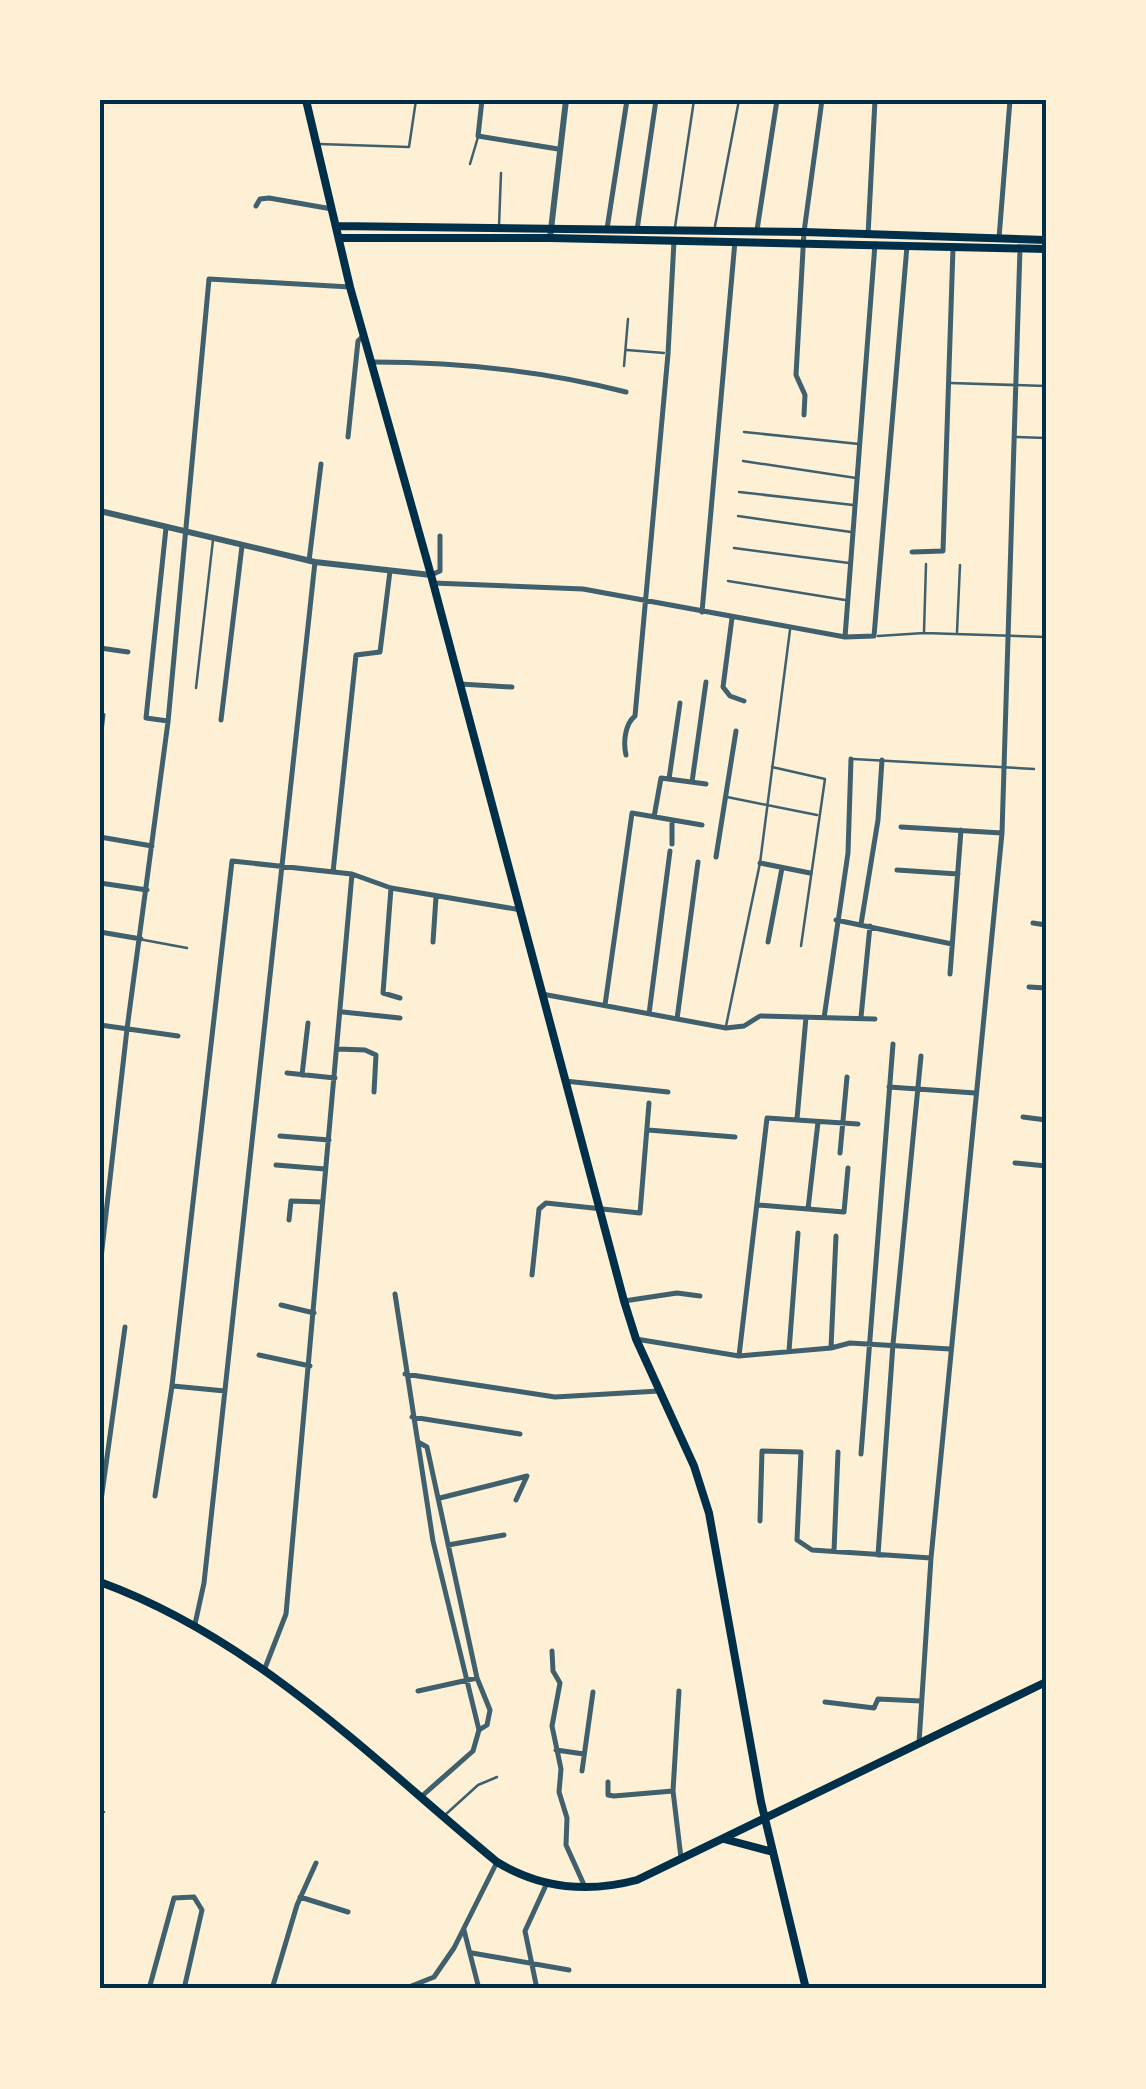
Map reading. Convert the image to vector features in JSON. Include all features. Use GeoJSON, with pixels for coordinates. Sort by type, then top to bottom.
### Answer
{"type":"FeatureCollection","features":[{"type":"Feature","properties":{"kind":"main road"},"geometry":{"type":"LineString","coordinates":[[306,100],[350,287],[624,1301],[636,1338],[694,1466],[709,1513],[765,1819],[806,1989]]}},
{"type":"Feature","properties":{"kind":"main road"},"geometry":{"type":"LineString","coordinates":[[336,226],[499,228],[804,244],[906,246],[932,241],[953,248],[1046,249]]}},
{"type":"Feature","properties":{"kind":"main road"},"geometry":{"type":"LineString","coordinates":[[340,238],[607,229],[674,236],[714,231],[804,232],[932,241],[1046,240]]}},
{"type":"Feature","properties":{"kind":"main road"},"geometry":{"type":"LineString","coordinates":[[100,1582],[195,1624],[265,1668],[497,1862],[546,1883],[585,1887],[636,1880],[1046,1682]]}},
{"type":"Feature","properties":{"kind":"main road"},"geometry":{"type":"LineString","coordinates":[[722,1839],[772,1852]]}},
{"type":"Feature","properties":{"kind":"street"},"geometry":{"type":"LineString","coordinates":[[482,100],[478,136],[558,149]]}},
{"type":"Feature","properties":{"kind":"street"},"geometry":{"type":"LineString","coordinates":[[550,233],[566,100]]}},
{"type":"Feature","properties":{"kind":"street"},"geometry":{"type":"LineString","coordinates":[[607,229],[628,100]]}},
{"type":"Feature","properties":{"kind":"street"},"geometry":{"type":"LineString","coordinates":[[637,230],[656,100]]}},
{"type":"Feature","properties":{"kind":"street"},"geometry":{"type":"LineString","coordinates":[[756,232],[777,100]]}},
{"type":"Feature","properties":{"kind":"street"},"geometry":{"type":"LineString","coordinates":[[804,415],[805,395],[796,375],[804,232],[822,100]]}},
{"type":"Feature","properties":{"kind":"street"},"geometry":{"type":"LineString","coordinates":[[868,235],[875,100]]}},
{"type":"Feature","properties":{"kind":"street"},"geometry":{"type":"LineString","coordinates":[[999,238],[1010,100]]}},
{"type":"Feature","properties":{"kind":"street"},"geometry":{"type":"LineString","coordinates":[[256,206],[260,200],[269,198],[332,209]]}},
{"type":"Feature","properties":{"kind":"street"},"geometry":{"type":"LineString","coordinates":[[626,755],[624,742],[630,720],[636,716],[647,601],[674,236]]}},
{"type":"Feature","properties":{"kind":"street"},"geometry":{"type":"LineString","coordinates":[[702,612],[734,241]]}},
{"type":"Feature","properties":{"kind":"street"},"geometry":{"type":"LineString","coordinates":[[845,638],[875,244]]}},
{"type":"Feature","properties":{"kind":"street"},"geometry":{"type":"LineString","coordinates":[[100,511],[312,562],[432,579],[584,589],[845,638],[874,636],[906,246]]}},
{"type":"Feature","properties":{"kind":"street"},"geometry":{"type":"LineString","coordinates":[[912,552],[944,551],[953,248]]}},
{"type":"Feature","properties":{"kind":"street"},"geometry":{"type":"LineString","coordinates":[[919,1743],[950,1349],[1002,832],[1020,248]]}},
{"type":"Feature","properties":{"kind":"street"},"geometry":{"type":"LineString","coordinates":[[100,1267],[168,722],[209,279],[350,287]]}},
{"type":"Feature","properties":{"kind":"street"},"geometry":{"type":"LineString","coordinates":[[348,437],[358,341],[364,335]]}},
{"type":"Feature","properties":{"kind":"street"},"geometry":{"type":"LineString","coordinates":[[372,362],[584,381],[626,392]]}},
{"type":"Feature","properties":{"kind":"street"},"geometry":{"type":"LineString","coordinates":[[195,1624],[204,1583],[225,1391],[320,464]]}},
{"type":"Feature","properties":{"kind":"street"},"geometry":{"type":"LineString","coordinates":[[166,528],[146,718],[168,722]]}},
{"type":"Feature","properties":{"kind":"street"},"geometry":{"type":"LineString","coordinates":[[432,579],[442,565],[440,536]]}},
{"type":"Feature","properties":{"kind":"street"},"geometry":{"type":"LineString","coordinates":[[221,720],[242,546]]}},
{"type":"Feature","properties":{"kind":"street"},"geometry":{"type":"LineString","coordinates":[[333,872],[356,655],[380,652],[390,571]]}},
{"type":"Feature","properties":{"kind":"street"},"geometry":{"type":"LineString","coordinates":[[732,618],[722,687],[730,696],[744,701]]}},
{"type":"Feature","properties":{"kind":"street"},"geometry":{"type":"LineString","coordinates":[[100,648],[128,652]]}},
{"type":"Feature","properties":{"kind":"street"},"geometry":{"type":"LineString","coordinates":[[692,782],[706,682]]}},
{"type":"Feature","properties":{"kind":"street"},"geometry":{"type":"LineString","coordinates":[[460,684],[512,687]]}},
{"type":"Feature","properties":{"kind":"street"},"geometry":{"type":"LineString","coordinates":[[669,779],[680,703]]}},
{"type":"Feature","properties":{"kind":"street"},"geometry":{"type":"LineString","coordinates":[[100,740],[103,716]]}},
{"type":"Feature","properties":{"kind":"street"},"geometry":{"type":"LineString","coordinates":[[716,856],[736,731]]}},
{"type":"Feature","properties":{"kind":"street"},"geometry":{"type":"LineString","coordinates":[[824,1018],[848,853],[852,758]]}},
{"type":"Feature","properties":{"kind":"street"},"geometry":{"type":"LineString","coordinates":[[861,924],[878,820],[882,760]]}},
{"type":"Feature","properties":{"kind":"street"},"geometry":{"type":"LineString","coordinates":[[654,817],[661,778],[706,784]]}},
{"type":"Feature","properties":{"kind":"street"},"geometry":{"type":"LineString","coordinates":[[605,1005],[632,813],[702,825]]}},
{"type":"Feature","properties":{"kind":"street"},"geometry":{"type":"LineString","coordinates":[[649,1014],[672,820]]}},
{"type":"Feature","properties":{"kind":"street"},"geometry":{"type":"LineString","coordinates":[[901,828],[1002,832]]}},
{"type":"Feature","properties":{"kind":"street"},"geometry":{"type":"LineString","coordinates":[[950,974],[961,830]]}},
{"type":"Feature","properties":{"kind":"street"},"geometry":{"type":"LineString","coordinates":[[100,837],[152,846]]}},
{"type":"Feature","properties":{"kind":"street"},"geometry":{"type":"LineString","coordinates":[[155,1496],[172,1386],[232,861],[352,874],[391,888],[520,910]]}},
{"type":"Feature","properties":{"kind":"street"},"geometry":{"type":"LineString","coordinates":[[677,1019],[698,862]]}},
{"type":"Feature","properties":{"kind":"street"},"geometry":{"type":"LineString","coordinates":[[760,864],[810,873]]}},
{"type":"Feature","properties":{"kind":"street"},"geometry":{"type":"LineString","coordinates":[[768,942],[782,868]]}},
{"type":"Feature","properties":{"kind":"street"},"geometry":{"type":"LineString","coordinates":[[898,870],[958,874]]}},
{"type":"Feature","properties":{"kind":"street"},"geometry":{"type":"LineString","coordinates":[[265,1668],[286,1614],[352,874]]}},
{"type":"Feature","properties":{"kind":"street"},"geometry":{"type":"LineString","coordinates":[[100,883],[147,890]]}},
{"type":"Feature","properties":{"kind":"street"},"geometry":{"type":"LineString","coordinates":[[391,888],[383,993],[400,998]]}},
{"type":"Feature","properties":{"kind":"street"},"geometry":{"type":"LineString","coordinates":[[433,942],[436,897]]}},
{"type":"Feature","properties":{"kind":"street"},"geometry":{"type":"LineString","coordinates":[[836,920],[952,944]]}},
{"type":"Feature","properties":{"kind":"street"},"geometry":{"type":"LineString","coordinates":[[1033,923],[1046,925]]}},
{"type":"Feature","properties":{"kind":"street"},"geometry":{"type":"LineString","coordinates":[[861,1018],[870,926]]}},
{"type":"Feature","properties":{"kind":"street"},"geometry":{"type":"LineString","coordinates":[[100,932],[141,939]]}},
{"type":"Feature","properties":{"kind":"street"},"geometry":{"type":"LineString","coordinates":[[1028,987],[1046,988]]}},
{"type":"Feature","properties":{"kind":"street"},"geometry":{"type":"LineString","coordinates":[[542,994],[726,1028],[744,1026],[760,1016],[875,1019]]}},
{"type":"Feature","properties":{"kind":"street"},"geometry":{"type":"LineString","coordinates":[[342,1012],[400,1018]]}},
{"type":"Feature","properties":{"kind":"street"},"geometry":{"type":"LineString","coordinates":[[797,1119],[806,1017]]}},
{"type":"Feature","properties":{"kind":"street"},"geometry":{"type":"LineString","coordinates":[[302,1075],[308,1022]]}},
{"type":"Feature","properties":{"kind":"street"},"geometry":{"type":"LineString","coordinates":[[100,1025],[178,1036]]}},
{"type":"Feature","properties":{"kind":"street"},"geometry":{"type":"LineString","coordinates":[[861,1454],[893,1044]]}},
{"type":"Feature","properties":{"kind":"street"},"geometry":{"type":"LineString","coordinates":[[338,1048],[376,1054],[374,1092]]}},
{"type":"Feature","properties":{"kind":"street"},"geometry":{"type":"LineString","coordinates":[[878,1555],[893,1344],[921,1056]]}},
{"type":"Feature","properties":{"kind":"street"},"geometry":{"type":"LineString","coordinates":[[287,1073],[335,1078]]}},
{"type":"Feature","properties":{"kind":"street"},"geometry":{"type":"LineString","coordinates":[[840,1153],[847,1077]]}},
{"type":"Feature","properties":{"kind":"street"},"geometry":{"type":"LineString","coordinates":[[565,1082],[668,1092]]}},
{"type":"Feature","properties":{"kind":"street"},"geometry":{"type":"LineString","coordinates":[[889,1086],[974,1093]]}},
{"type":"Feature","properties":{"kind":"street"},"geometry":{"type":"LineString","coordinates":[[532,1275],[542,1206],[560,1203],[640,1213],[649,1102]]}},
{"type":"Feature","properties":{"kind":"street"},"geometry":{"type":"LineString","coordinates":[[740,1356],[767,1118],[858,1124]]}},
{"type":"Feature","properties":{"kind":"street"},"geometry":{"type":"LineString","coordinates":[[1022,1118],[1046,1120]]}},
{"type":"Feature","properties":{"kind":"street"},"geometry":{"type":"LineString","coordinates":[[808,1209],[818,1122]]}},
{"type":"Feature","properties":{"kind":"street"},"geometry":{"type":"LineString","coordinates":[[648,1130],[735,1136]]}},
{"type":"Feature","properties":{"kind":"street"},"geometry":{"type":"LineString","coordinates":[[280,1136],[329,1140]]}},
{"type":"Feature","properties":{"kind":"street"},"geometry":{"type":"LineString","coordinates":[[1015,1163],[1046,1166]]}},
{"type":"Feature","properties":{"kind":"street"},"geometry":{"type":"LineString","coordinates":[[276,1165],[325,1170]]}},
{"type":"Feature","properties":{"kind":"street"},"geometry":{"type":"LineString","coordinates":[[759,1205],[844,1212],[848,1168]]}},
{"type":"Feature","properties":{"kind":"street"},"geometry":{"type":"LineString","coordinates":[[289,1220],[291,1201],[323,1202]]}},
{"type":"Feature","properties":{"kind":"street"},"geometry":{"type":"LineString","coordinates":[[788,1351],[798,1233]]}},
{"type":"Feature","properties":{"kind":"street"},"geometry":{"type":"LineString","coordinates":[[831,1348],[836,1236]]}},
{"type":"Feature","properties":{"kind":"street"},"geometry":{"type":"LineString","coordinates":[[624,1301],[677,1293],[700,1296]]}},
{"type":"Feature","properties":{"kind":"street"},"geometry":{"type":"LineString","coordinates":[[396,1294],[433,1541],[479,1730],[473,1751],[422,1796]]}},
{"type":"Feature","properties":{"kind":"street"},"geometry":{"type":"LineString","coordinates":[[281,1304],[314,1313]]}},
{"type":"Feature","properties":{"kind":"street"},"geometry":{"type":"LineString","coordinates":[[100,1508],[125,1327]]}},
{"type":"Feature","properties":{"kind":"street"},"geometry":{"type":"LineString","coordinates":[[636,1338],[740,1356],[870,1343],[950,1349]]}},
{"type":"Feature","properties":{"kind":"street"},"geometry":{"type":"LineString","coordinates":[[259,1355],[310,1366]]}},
{"type":"Feature","properties":{"kind":"street"},"geometry":{"type":"LineString","coordinates":[[406,1374],[555,1397],[659,1391]]}},
{"type":"Feature","properties":{"kind":"street"},"geometry":{"type":"LineString","coordinates":[[172,1386],[225,1391]]}},
{"type":"Feature","properties":{"kind":"street"},"geometry":{"type":"LineString","coordinates":[[412,1417],[520,1434]]}},
{"type":"Feature","properties":{"kind":"street"},"geometry":{"type":"LineString","coordinates":[[416,1442],[427,1446],[477,1678],[490,1710],[487,1725],[479,1730]]}},
{"type":"Feature","properties":{"kind":"street"},"geometry":{"type":"LineString","coordinates":[[760,1521],[762,1451],[801,1452],[797,1540],[812,1550],[931,1558]]}},
{"type":"Feature","properties":{"kind":"street"},"geometry":{"type":"LineString","coordinates":[[834,1552],[838,1452]]}},
{"type":"Feature","properties":{"kind":"street"},"geometry":{"type":"LineString","coordinates":[[440,1498],[528,1476],[516,1500]]}},
{"type":"Feature","properties":{"kind":"street"},"geometry":{"type":"LineString","coordinates":[[448,1546],[504,1534]]}},
{"type":"Feature","properties":{"kind":"street"},"geometry":{"type":"LineString","coordinates":[[552,1651],[554,1671],[560,1682],[552,1726],[561,1770],[559,1792],[566,1818],[566,1845],[585,1887]]}},
{"type":"Feature","properties":{"kind":"street"},"geometry":{"type":"LineString","coordinates":[[418,1691],[477,1678]]}},
{"type":"Feature","properties":{"kind":"street"},"geometry":{"type":"LineString","coordinates":[[582,1771],[594,1692]]}},
{"type":"Feature","properties":{"kind":"street"},"geometry":{"type":"LineString","coordinates":[[679,1692],[673,1791],[682,1858]]}},
{"type":"Feature","properties":{"kind":"street"},"geometry":{"type":"LineString","coordinates":[[826,1702],[874,1708],[878,1699],[921,1702]]}},
{"type":"Feature","properties":{"kind":"street"},"geometry":{"type":"LineString","coordinates":[[556,1750],[584,1754]]}},
{"type":"Feature","properties":{"kind":"street"},"geometry":{"type":"LineString","coordinates":[[608,1782],[608,1794],[614,1796],[673,1791]]}},
{"type":"Feature","properties":{"kind":"street"},"geometry":{"type":"LineString","coordinates":[[272,1989],[300,1898],[316,1862]]}},
{"type":"Feature","properties":{"kind":"street"},"geometry":{"type":"LineString","coordinates":[[404,1989],[434,1977],[464,1930],[497,1862]]}},
{"type":"Feature","properties":{"kind":"street"},"geometry":{"type":"LineString","coordinates":[[537,1989],[525,1931],[546,1883]]}},
{"type":"Feature","properties":{"kind":"street"},"geometry":{"type":"LineString","coordinates":[[149,1989],[174,1898],[184,1895],[194,1897],[202,1910],[184,1989]]}},
{"type":"Feature","properties":{"kind":"street"},"geometry":{"type":"LineString","coordinates":[[300,1898],[348,1912]]}},
{"type":"Feature","properties":{"kind":"street"},"geometry":{"type":"LineString","coordinates":[[464,1930],[479,1989]]}},
{"type":"Feature","properties":{"kind":"street"},"geometry":{"type":"LineString","coordinates":[[472,1953],[570,1970]]}},
{"type":"Feature","properties":{"kind":"lane"},"geometry":{"type":"LineString","coordinates":[[318,144],[409,147],[416,100]]}},
{"type":"Feature","properties":{"kind":"lane"},"geometry":{"type":"LineString","coordinates":[[674,236],[694,100]]}},
{"type":"Feature","properties":{"kind":"lane"},"geometry":{"type":"LineString","coordinates":[[714,231],[739,100]]}},
{"type":"Feature","properties":{"kind":"lane"},"geometry":{"type":"LineString","coordinates":[[470,164],[478,136]]}},
{"type":"Feature","properties":{"kind":"lane"},"geometry":{"type":"LineString","coordinates":[[499,228],[501,173]]}},
{"type":"Feature","properties":{"kind":"lane"},"geometry":{"type":"LineString","coordinates":[[624,366],[628,319]]}},
{"type":"Feature","properties":{"kind":"lane"},"geometry":{"type":"LineString","coordinates":[[626,350],[668,354]]}},
{"type":"Feature","properties":{"kind":"lane"},"geometry":{"type":"LineString","coordinates":[[950,383],[1046,386]]}},
{"type":"Feature","properties":{"kind":"lane"},"geometry":{"type":"LineString","coordinates":[[744,432],[860,444]]}},
{"type":"Feature","properties":{"kind":"lane"},"geometry":{"type":"LineString","coordinates":[[1014,437],[1046,438]]}},
{"type":"Feature","properties":{"kind":"lane"},"geometry":{"type":"LineString","coordinates":[[743,462],[857,478]]}},
{"type":"Feature","properties":{"kind":"lane"},"geometry":{"type":"LineString","coordinates":[[740,492],[854,506]]}},
{"type":"Feature","properties":{"kind":"lane"},"geometry":{"type":"LineString","coordinates":[[738,516],[853,532]]}},
{"type":"Feature","properties":{"kind":"lane"},"geometry":{"type":"LineString","coordinates":[[196,688],[213,539]]}},
{"type":"Feature","properties":{"kind":"lane"},"geometry":{"type":"LineString","coordinates":[[734,548],[850,564]]}},
{"type":"Feature","properties":{"kind":"lane"},"geometry":{"type":"LineString","coordinates":[[924,633],[926,564]]}},
{"type":"Feature","properties":{"kind":"lane"},"geometry":{"type":"LineString","coordinates":[[957,634],[960,566]]}},
{"type":"Feature","properties":{"kind":"lane"},"geometry":{"type":"LineString","coordinates":[[728,581],[847,600]]}},
{"type":"Feature","properties":{"kind":"lane"},"geometry":{"type":"LineString","coordinates":[[726,1028],[760,864],[791,628]]}},
{"type":"Feature","properties":{"kind":"lane"},"geometry":{"type":"LineString","coordinates":[[874,636],[924,633],[1046,637]]}},
{"type":"Feature","properties":{"kind":"lane"},"geometry":{"type":"LineString","coordinates":[[852,758],[1034,769]]}},
{"type":"Feature","properties":{"kind":"lane"},"geometry":{"type":"LineString","coordinates":[[771,767],[826,779],[801,946]]}},
{"type":"Feature","properties":{"kind":"lane"},"geometry":{"type":"LineString","coordinates":[[726,797],[819,815]]}},
{"type":"Feature","properties":{"kind":"lane"},"geometry":{"type":"LineString","coordinates":[[141,939],[187,948]]}},
{"type":"Feature","properties":{"kind":"lane"},"geometry":{"type":"LineString","coordinates":[[444,1816],[478,1785],[497,1777]]}}]}
